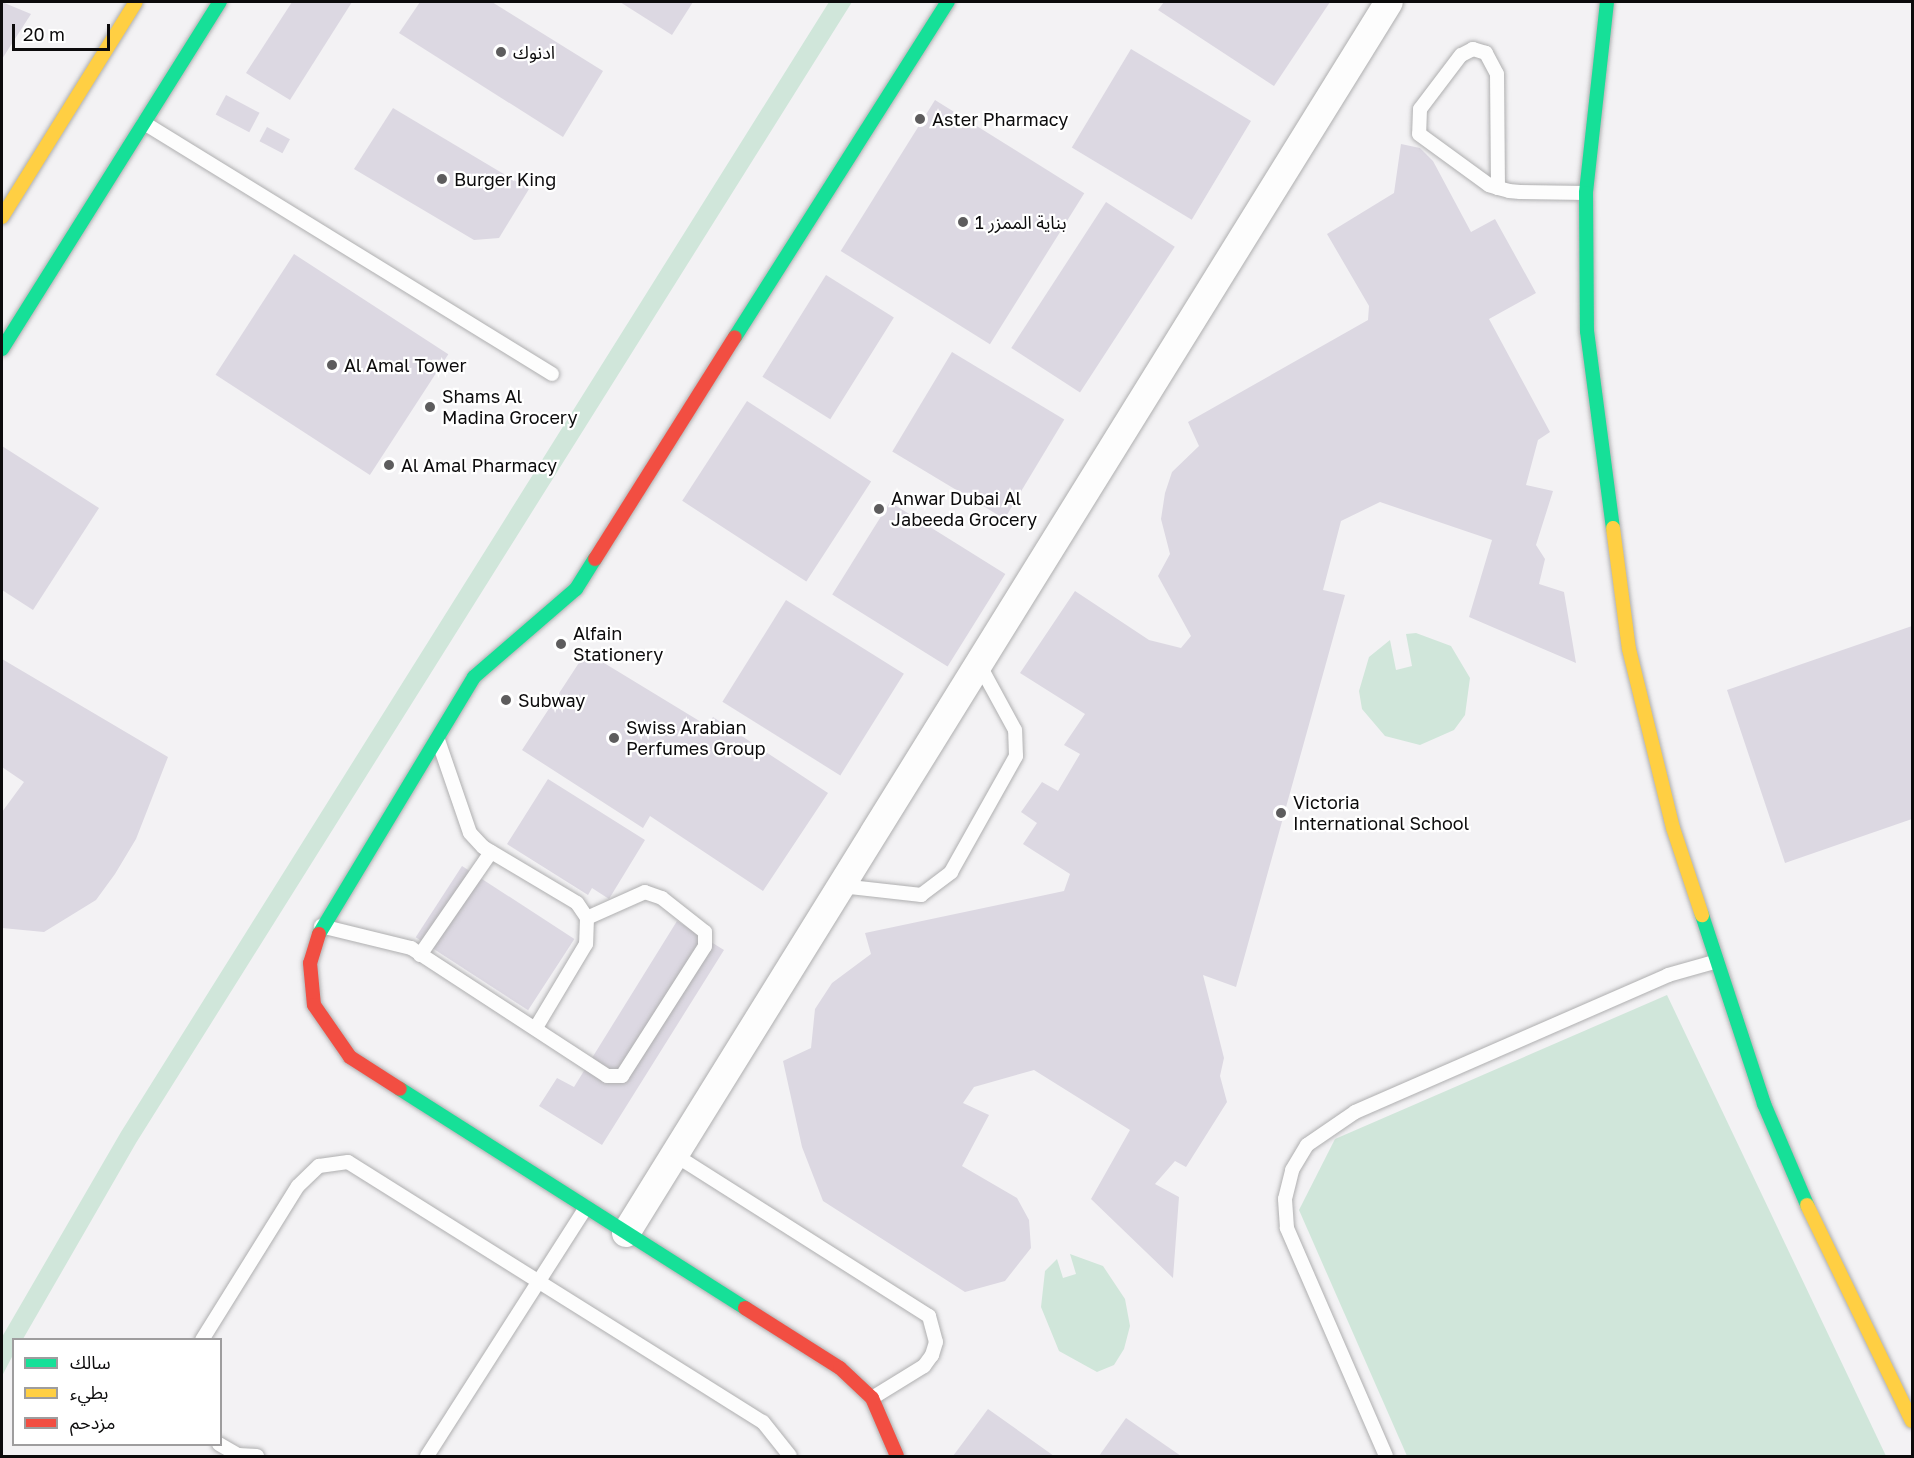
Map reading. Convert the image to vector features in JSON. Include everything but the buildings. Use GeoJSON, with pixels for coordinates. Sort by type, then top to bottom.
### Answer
{"type":"FeatureCollection","features":[{"type":"Feature","properties":{"kind":"street"},"geometry":{"type":"LineString","coordinates":[[2,217],[136,2]]}},
{"type":"Feature","properties":{"kind":"street"},"geometry":{"type":"LineString","coordinates":[[2,349],[220,2]]}},
{"type":"Feature","properties":{"kind":"street"},"geometry":{"type":"LineString","coordinates":[[897,1456],[872,1398],[840,1368],[626,1233],[335,1042],[314,1005],[310,985],[314,942],[321,926],[437,737],[487,662],[576,589],[948,2]]}},
{"type":"Feature","properties":{"kind":"street"},"geometry":{"type":"LineString","coordinates":[[626,1233],[1389,2]]}},
{"type":"Feature","properties":{"kind":"street"},"geometry":{"type":"LineString","coordinates":[[1606,4],[1586,193],[1587,331],[1613,559],[1649,739],[1714,962],[1802,1197],[1912,1421]]}},
{"type":"Feature","properties":{"kind":"lane"},"geometry":{"type":"LineString","coordinates":[[1498,188],[1497,74],[1486,53],[1473,50],[1461,56],[1420,109],[1416,128],[1423,140],[1498,188],[1586,193]]}},
{"type":"Feature","properties":{"kind":"lane"},"geometry":{"type":"LineString","coordinates":[[144,123],[552,374]]}},
{"type":"Feature","properties":{"kind":"lane"},"geometry":{"type":"LineString","coordinates":[[841,886],[921,895],[951,872],[1016,756],[1015,730],[979,663]]}},
{"type":"Feature","properties":{"kind":"lane"},"geometry":{"type":"LineString","coordinates":[[437,737],[464,823],[491,852],[577,903],[587,918],[586,944],[537,1026]]}},
{"type":"Feature","properties":{"kind":"lane"},"geometry":{"type":"LineString","coordinates":[[420,955],[491,852]]}},
{"type":"Feature","properties":{"kind":"lane"},"geometry":{"type":"LineString","coordinates":[[321,926],[391,940],[537,1026],[607,1076],[622,1076],[705,946],[701,925],[654,894],[635,894],[587,918]]}},
{"type":"Feature","properties":{"kind":"lane"},"geometry":{"type":"LineString","coordinates":[[1386,1456],[1287,1228],[1285,1199],[1292,1170],[1307,1145],[1355,1112],[1668,975],[1714,962]]}},
{"type":"Feature","properties":{"kind":"lane"},"geometry":{"type":"LineString","coordinates":[[675,1155],[929,1316],[936,1342],[932,1355],[924,1366],[872,1398]]}},
{"type":"Feature","properties":{"kind":"lane"},"geometry":{"type":"LineString","coordinates":[[203,1338],[298,1186],[319,1166],[333,1162],[362,1166],[763,1422],[790,1456]]}},
{"type":"Feature","properties":{"kind":"lane"},"geometry":{"type":"LineString","coordinates":[[427,1456],[586,1207]]}},
{"type":"Feature","properties":{"kind":"lane"},"geometry":{"type":"LineString","coordinates":[[222,1446],[238,1456],[257,1456]]}},
{"type":"Feature","properties":{"kind":"green space"},"geometry":{"type":"Polygon","coordinates":[[[829,2],[852,2],[136,1143],[24,1338],[12,1338],[12,1357],[2,1376],[2,1337],[121,1132],[829,2]]]}},
{"type":"Feature","properties":{"kind":"green space"},"geometry":{"type":"Polygon","coordinates":[[[1416,633],[1451,646],[1470,678],[1465,715],[1454,730],[1420,745],[1385,736],[1362,709],[1359,691],[1369,657],[1390,640],[1396,670],[1412,666],[1406,634],[1416,633]]]}},
{"type":"Feature","properties":{"kind":"green space"},"geometry":{"type":"Polygon","coordinates":[[[1667,995],[1886,1456],[1407,1456],[1299,1210],[1335,1139],[1667,995]]]}},
{"type":"Feature","properties":{"kind":"green space"},"geometry":{"type":"Polygon","coordinates":[[[1070,1254],[1103,1266],[1125,1299],[1130,1326],[1124,1349],[1114,1365],[1097,1372],[1059,1351],[1041,1307],[1045,1271],[1057,1259],[1063,1278],[1076,1274],[1070,1254]]]}},
{"type":"Feature","properties":{"kind":"traffic: fast"},"geometry":{"type":"LineString","coordinates":[[2,349],[220,2]]}},
{"type":"Feature","properties":{"kind":"traffic: fast"},"geometry":{"type":"LineString","coordinates":[[735,337],[948,2]]}},
{"type":"Feature","properties":{"kind":"traffic: fast"},"geometry":{"type":"LineString","coordinates":[[1607,2],[1586,193],[1587,331],[1613,528]]}},
{"type":"Feature","properties":{"kind":"traffic: fast"},"geometry":{"type":"LineString","coordinates":[[319,934],[474,677],[576,589],[595,559]]}},
{"type":"Feature","properties":{"kind":"traffic: fast"},"geometry":{"type":"LineString","coordinates":[[1702,915],[1764,1104],[1807,1205]]}},
{"type":"Feature","properties":{"kind":"traffic: fast"},"geometry":{"type":"LineString","coordinates":[[400,1089],[745,1308]]}},
{"type":"Feature","properties":{"kind":"traffic: slow"},"geometry":{"type":"LineString","coordinates":[[2,217],[136,2]]}},
{"type":"Feature","properties":{"kind":"traffic: slow"},"geometry":{"type":"LineString","coordinates":[[1613,528],[1629,649],[1673,828],[1702,915]]}},
{"type":"Feature","properties":{"kind":"traffic: slow"},"geometry":{"type":"LineString","coordinates":[[1807,1205],[1912,1421]]}},
{"type":"Feature","properties":{"kind":"traffic: jam"},"geometry":{"type":"LineString","coordinates":[[595,559],[735,337]]}},
{"type":"Feature","properties":{"kind":"traffic: jam"},"geometry":{"type":"LineString","coordinates":[[319,934],[310,963],[314,1005],[350,1057],[400,1089]]}},
{"type":"Feature","properties":{"kind":"traffic: jam"},"geometry":{"type":"LineString","coordinates":[[745,1308],[840,1368],[872,1398],[897,1456]]}},
{"type":"Feature","properties":{"kind":"place","name":"ادنوك"},"geometry":{"type":"Point","coordinates":[501,52]}},
{"type":"Feature","properties":{"kind":"place","name":"Aster Pharmacy"},"geometry":{"type":"Point","coordinates":[920,119]}},
{"type":"Feature","properties":{"kind":"place","name":"Burger King"},"geometry":{"type":"Point","coordinates":[442,179]}},
{"type":"Feature","properties":{"kind":"place","name":"بناية الممزر 1"},"geometry":{"type":"Point","coordinates":[963,222]}},
{"type":"Feature","properties":{"kind":"place","name":"Al Amal Tower"},"geometry":{"type":"Point","coordinates":[332,365]}},
{"type":"Feature","properties":{"kind":"place","name":"Shams Al Madina Grocery"},"geometry":{"type":"Point","coordinates":[430,407]}},
{"type":"Feature","properties":{"kind":"place","name":"Al Amal Pharmacy"},"geometry":{"type":"Point","coordinates":[389,465]}},
{"type":"Feature","properties":{"kind":"place","name":"Anwar Dubai Al Jabeeda Grocery"},"geometry":{"type":"Point","coordinates":[879,509]}},
{"type":"Feature","properties":{"kind":"place","name":"Alfain Stationery"},"geometry":{"type":"Point","coordinates":[561,644]}},
{"type":"Feature","properties":{"kind":"place","name":"Subway"},"geometry":{"type":"Point","coordinates":[506,700]}},
{"type":"Feature","properties":{"kind":"place","name":"Swiss Arabian Perfumes Group"},"geometry":{"type":"Point","coordinates":[614,738]}},
{"type":"Feature","properties":{"kind":"place","name":"Victoria International School"},"geometry":{"type":"Point","coordinates":[1281,813]}}]}
